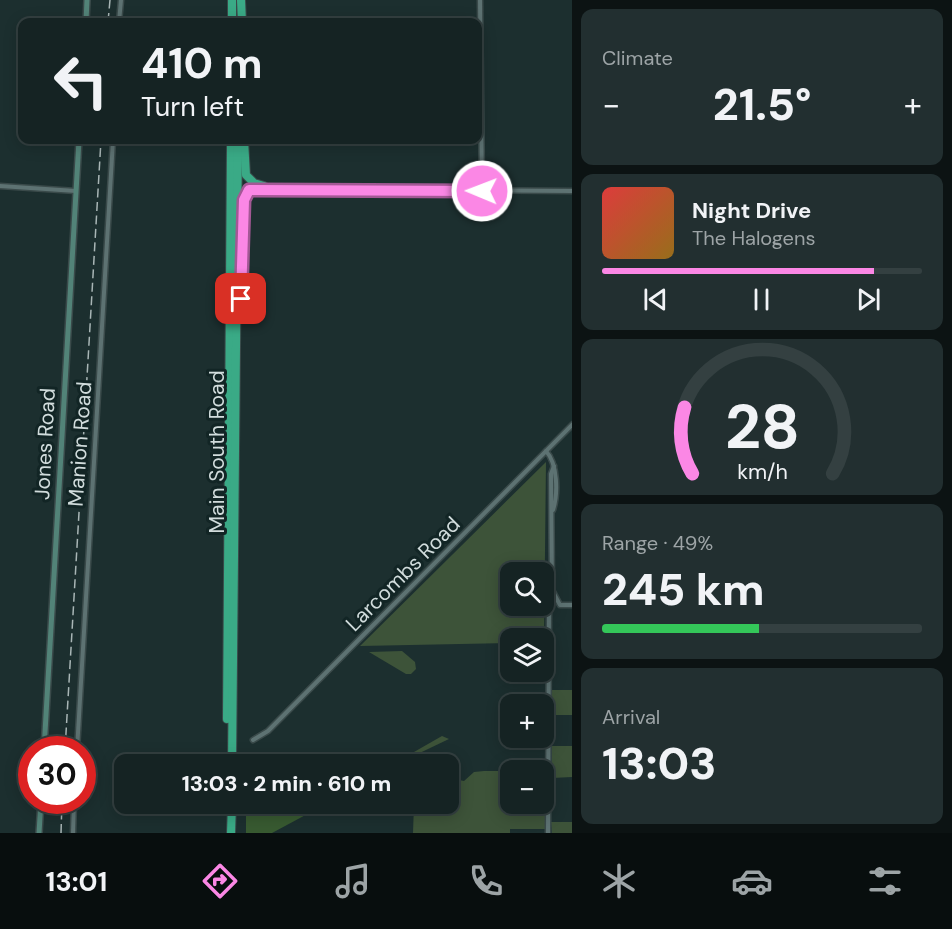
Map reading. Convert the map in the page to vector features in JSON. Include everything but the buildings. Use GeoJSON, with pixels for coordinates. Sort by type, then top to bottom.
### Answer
{"type":"FeatureCollection","features":[{"type":"Feature","properties":{"kind":"highway"},"geometry":{"type":"LineString","coordinates":[[232,0],[232,18]]}},
{"type":"Feature","properties":{"kind":"highway"},"geometry":{"type":"LineString","coordinates":[[240,0],[240,18]]}},
{"type":"Feature","properties":{"kind":"highway","name":"Main South Road"},"geometry":{"type":"LineString","coordinates":[[227,754],[231,144]]}},
{"type":"Feature","properties":{"kind":"highway","name":"Main South Road"},"geometry":{"type":"LineString","coordinates":[[232,754],[238,144]]}},
{"type":"Feature","properties":{"kind":"highway"},"geometry":{"type":"LineString","coordinates":[[244,144],[244,167],[248,179],[256,185],[277,189]]}},
{"type":"Feature","properties":{"kind":"highway"},"geometry":{"type":"LineString","coordinates":[[236,357],[242,284],[244,197],[249,190],[277,189]]}},
{"type":"Feature","properties":{"kind":"highway"},"geometry":{"type":"LineString","coordinates":[[226,814],[226,833]]}},
{"type":"Feature","properties":{"kind":"highway"},"geometry":{"type":"LineString","coordinates":[[231,833],[232,814]]}},
{"type":"Feature","properties":{"kind":"main road"},"geometry":{"type":"LineString","coordinates":[[86,18],[87,0]]}},
{"type":"Feature","properties":{"kind":"main road","name":"Jones Road"},"geometry":{"type":"LineString","coordinates":[[45,736],[79,144]]}},
{"type":"Feature","properties":{"kind":"main road"},"geometry":{"type":"LineString","coordinates":[[39,833],[40,814]]}},
{"type":"Feature","properties":{"kind":"street"},"geometry":{"type":"LineString","coordinates":[[119,18],[121,0]]}},
{"type":"Feature","properties":{"kind":"street"},"geometry":{"type":"LineString","coordinates":[[480,0],[480,18]]}},
{"type":"Feature","properties":{"kind":"street","name":"Manion Road"},"geometry":{"type":"LineString","coordinates":[[78,736],[113,144]]}},
{"type":"Feature","properties":{"kind":"street"},"geometry":{"type":"LineString","coordinates":[[482,144],[482,191]]}},
{"type":"Feature","properties":{"kind":"street"},"geometry":{"type":"LineString","coordinates":[[0,186],[77,191]]}},
{"type":"Feature","properties":{"kind":"street"},"geometry":{"type":"LineString","coordinates":[[277,189],[572,191]]}},
{"type":"Feature","properties":{"kind":"street","name":"Larcombs Road"},"geometry":{"type":"LineString","coordinates":[[253,740],[262,736],[275,724],[572,425]]}},
{"type":"Feature","properties":{"kind":"street"},"geometry":{"type":"LineString","coordinates":[[546,451],[552,457],[554,466],[550,474],[552,562]]}},
{"type":"Feature","properties":{"kind":"street"},"geometry":{"type":"LineString","coordinates":[[554,594],[560,605]]}},
{"type":"Feature","properties":{"kind":"street"},"geometry":{"type":"LineString","coordinates":[[554,605],[572,605]]}},
{"type":"Feature","properties":{"kind":"street"},"geometry":{"type":"LineString","coordinates":[[548,833],[549,616]]}},
{"type":"Feature","properties":{"kind":"street"},"geometry":{"type":"LineString","coordinates":[[73,833],[74,814]]}},
{"type":"Feature","properties":{"kind":"green space"},"geometry":{"type":"Polygon","coordinates":[[[546,462],[545,562],[500,562],[500,616],[544,616],[544,628],[500,628],[500,643],[360,646],[546,462]]]}},
{"type":"Feature","properties":{"kind":"green space"},"geometry":{"type":"Polygon","coordinates":[[[402,651],[415,662],[416,669],[411,674],[406,674],[369,652],[402,651]]]}},
{"type":"Feature","properties":{"kind":"green space"},"geometry":{"type":"Polygon","coordinates":[[[552,690],[572,690],[572,715],[554,715],[554,694],[552,690]]]}},
{"type":"Feature","properties":{"kind":"green space"},"geometry":{"type":"Polygon","coordinates":[[[442,736],[449,739],[418,754],[412,754],[442,736]]]}},
{"type":"Feature","properties":{"kind":"green space"},"geometry":{"type":"Polygon","coordinates":[[[554,746],[572,746],[572,777],[554,778],[554,760],[552,760],[554,746]]]}},
{"type":"Feature","properties":{"kind":"green space"},"geometry":{"type":"Polygon","coordinates":[[[500,771],[500,814],[545,814],[545,829],[510,829],[510,833],[413,833],[414,814],[459,814],[459,780],[464,781],[474,772],[500,771]]]}},
{"type":"Feature","properties":{"kind":"green space"},"geometry":{"type":"Polygon","coordinates":[[[246,814],[307,814],[272,833],[246,833],[246,814]]]}},
{"type":"Feature","properties":{"kind":"green space"},"geometry":{"type":"Polygon","coordinates":[[[551,822],[572,822],[572,833],[552,833],[551,822]]]}},
{"type":"Feature","properties":{"kind":"railway"},"geometry":{"type":"LineString","coordinates":[[108,18],[110,0]]}},
{"type":"Feature","properties":{"kind":"railway"},"geometry":{"type":"LineString","coordinates":[[66,736],[101,144]]}},
{"type":"Feature","properties":{"kind":"railway"},"geometry":{"type":"LineString","coordinates":[[61,833],[62,814]]}},
{"type":"Feature","properties":{"kind":"route"},"geometry":{"type":"LineString","coordinates":[[241,299],[244,200],[249,190],[482,191]]}}]}
